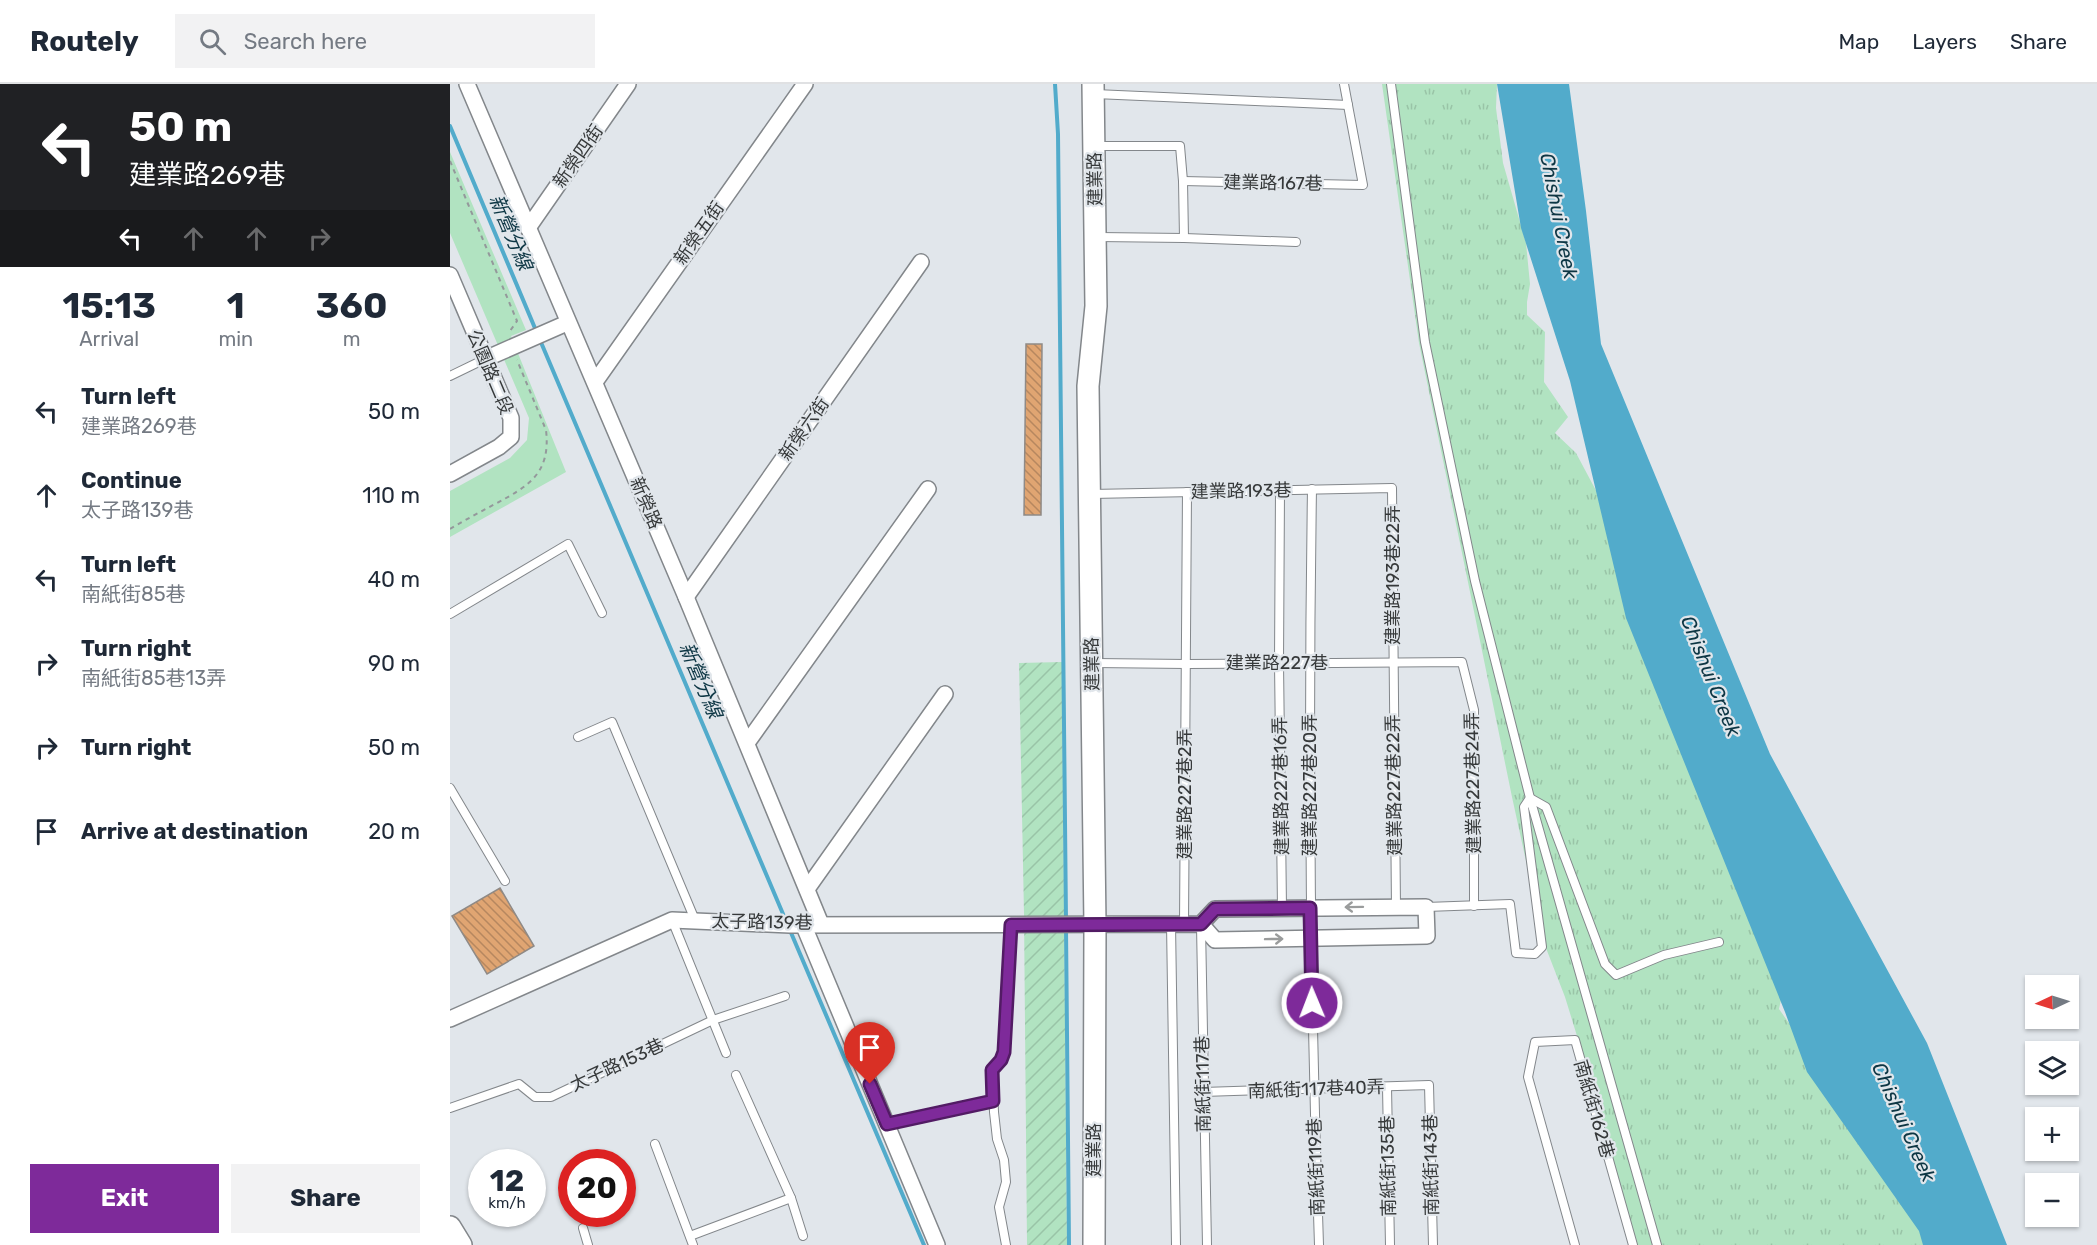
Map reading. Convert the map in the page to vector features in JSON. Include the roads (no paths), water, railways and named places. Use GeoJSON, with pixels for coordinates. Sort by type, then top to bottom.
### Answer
{"type":"FeatureCollection","features":[{"type":"Feature","properties":{"kind":"street","name":"新榮路"},"geometry":{"type":"LineString","coordinates":[[467,84],[567,323],[595,382],[686,597],[821,924]]}},
{"type":"Feature","properties":{"kind":"street","name":"新榮四街"},"geometry":{"type":"LineString","coordinates":[[528,228],[628,84]]}},
{"type":"Feature","properties":{"kind":"street","name":"新榮五街"},"geometry":{"type":"LineString","coordinates":[[595,382],[805,84]]}},
{"type":"Feature","properties":{"kind":"street","name":"建業路"},"geometry":{"type":"LineString","coordinates":[[1093,89],[1096,306],[1088,386],[1095,925],[1094,1245]]}},
{"type":"Feature","properties":{"kind":"street","name":"新榮六街"},"geometry":{"type":"LineString","coordinates":[[686,597],[921,262]]}},
{"type":"Feature","properties":{"kind":"street","name":"公園路二段"},"geometry":{"type":"LineString","coordinates":[[450,275],[511,418],[511,437],[499,447],[450,474]]}},
{"type":"Feature","properties":{"kind":"street"},"geometry":{"type":"LineString","coordinates":[[485,359],[567,323]]}},
{"type":"Feature","properties":{"kind":"street"},"geometry":{"type":"LineString","coordinates":[[747,743],[928,489]]}},
{"type":"Feature","properties":{"kind":"street"},"geometry":{"type":"LineString","coordinates":[[807,889],[945,694]]}},
{"type":"Feature","properties":{"kind":"street"},"geometry":{"type":"LineString","coordinates":[[1426,907],[1427,936],[1215,940],[1201,924],[1215,909],[1426,907]]}},
{"type":"Feature","properties":{"kind":"street","name":"太子路139巷"},"geometry":{"type":"LineString","coordinates":[[450,1019],[672,920],[796,924],[1201,924]]}},
{"type":"Feature","properties":{"kind":"street"},"geometry":{"type":"LineString","coordinates":[[796,924],[887,1124],[937,1245]]}},
{"type":"Feature","properties":{"kind":"street"},"geometry":{"type":"LineString","coordinates":[[450,1227],[461,1245]]}},
{"type":"Feature","properties":{"kind":"lane"},"geometry":{"type":"LineString","coordinates":[[1093,89],[1348,105],[1344,84]]}},
{"type":"Feature","properties":{"kind":"lane"},"geometry":{"type":"LineString","coordinates":[[1391,84],[1425,342],[1474,581],[1530,798],[1657,1245]]}},
{"type":"Feature","properties":{"kind":"lane","name":"建業路167巷"},"geometry":{"type":"LineString","coordinates":[[1183,181],[1363,185],[1348,105]]}},
{"type":"Feature","properties":{"kind":"lane"},"geometry":{"type":"LineString","coordinates":[[1094,146],[1180,146],[1184,238]]}},
{"type":"Feature","properties":{"kind":"lane"},"geometry":{"type":"LineString","coordinates":[[1096,237],[1296,242]]}},
{"type":"Feature","properties":{"kind":"lane"},"geometry":{"type":"LineString","coordinates":[[450,376],[485,359]]}},
{"type":"Feature","properties":{"kind":"lane","name":"建業路193巷"},"geometry":{"type":"LineString","coordinates":[[1090,494],[1392,488]]}},
{"type":"Feature","properties":{"kind":"lane","name":"建業路193巷22弄"},"geometry":{"type":"LineString","coordinates":[[1392,488],[1393,662]]}},
{"type":"Feature","properties":{"kind":"lane","name":"建業路227巷20弄"},"geometry":{"type":"LineString","coordinates":[[1311,938],[1309,663],[1312,489]]}},
{"type":"Feature","properties":{"kind":"lane","name":"建業路227巷16弄"},"geometry":{"type":"LineString","coordinates":[[1280,490],[1279,663],[1282,908]]}},
{"type":"Feature","properties":{"kind":"lane","name":"建業路227巷2弄"},"geometry":{"type":"LineString","coordinates":[[1178,924],[1186,664],[1187,492]]}},
{"type":"Feature","properties":{"kind":"lane"},"geometry":{"type":"LineString","coordinates":[[450,614],[568,544],[602,613]]}},
{"type":"Feature","properties":{"kind":"lane","name":"建業路227巷22弄"},"geometry":{"type":"LineString","coordinates":[[1393,662],[1396,907]]}},
{"type":"Feature","properties":{"kind":"lane","name":"建業路227巷"},"geometry":{"type":"LineString","coordinates":[[1092,663],[1462,662]]}},
{"type":"Feature","properties":{"kind":"lane","name":"建業路227巷24弄"},"geometry":{"type":"LineString","coordinates":[[1462,662],[1474,710],[1473,906]]}},
{"type":"Feature","properties":{"kind":"lane"},"geometry":{"type":"LineString","coordinates":[[578,737],[612,722],[695,920]]}},
{"type":"Feature","properties":{"kind":"lane"},"geometry":{"type":"LineString","coordinates":[[450,788],[506,880]]}},
{"type":"Feature","properties":{"kind":"lane"},"geometry":{"type":"LineString","coordinates":[[1426,907],[1510,904],[1516,953],[1535,954],[1542,947],[1524,807],[1530,798]]}},
{"type":"Feature","properties":{"kind":"lane"},"geometry":{"type":"LineString","coordinates":[[1530,798],[1546,807],[1605,964],[1616,975],[1664,955],[1719,942]]}},
{"type":"Feature","properties":{"kind":"lane"},"geometry":{"type":"LineString","coordinates":[[672,920],[726,1053]]}},
{"type":"Feature","properties":{"kind":"lane","name":"南紙街117巷"},"geometry":{"type":"LineString","coordinates":[[1176,1245],[1178,924]]}},
{"type":"Feature","properties":{"kind":"lane","name":"南紙街117巷"},"geometry":{"type":"LineString","coordinates":[[1201,924],[1207,1245]]}},
{"type":"Feature","properties":{"kind":"lane"},"geometry":{"type":"LineString","coordinates":[[1006,1245],[999,1207],[1006,1182],[1004,1160],[997,1139],[992,1070],[1001,1060],[1004,1052],[1011,925]]}},
{"type":"Feature","properties":{"kind":"lane","name":"南紙街119巷"},"geometry":{"type":"LineString","coordinates":[[1311,938],[1313,1089],[1319,1245]]}},
{"type":"Feature","properties":{"kind":"lane","name":"太子路153巷"},"geometry":{"type":"LineString","coordinates":[[450,1108],[519,1084],[535,1097],[551,1097],[713,1020],[785,996]]}},
{"type":"Feature","properties":{"kind":"lane","name":"南紙街162巷"},"geometry":{"type":"LineString","coordinates":[[1575,1245],[1528,1077],[1535,1042],[1575,1040],[1633,1245]]}},
{"type":"Feature","properties":{"kind":"lane"},"geometry":{"type":"LineString","coordinates":[[736,1075],[791,1197],[803,1236]]}},
{"type":"Feature","properties":{"kind":"lane","name":"南紙街117巷40弄"},"geometry":{"type":"LineString","coordinates":[[1203,1092],[1429,1085]]}},
{"type":"Feature","properties":{"kind":"lane","name":"南紙街143巷"},"geometry":{"type":"LineString","coordinates":[[1429,1085],[1433,1245]]}},
{"type":"Feature","properties":{"kind":"lane","name":"南紙街135巷"},"geometry":{"type":"LineString","coordinates":[[1387,1087],[1390,1245]]}},
{"type":"Feature","properties":{"kind":"lane"},"geometry":{"type":"LineString","coordinates":[[887,1124],[993,1101]]}},
{"type":"Feature","properties":{"kind":"lane"},"geometry":{"type":"LineString","coordinates":[[655,1144],[693,1245]]}},
{"type":"Feature","properties":{"kind":"lane"},"geometry":{"type":"LineString","coordinates":[[690,1236],[791,1197]]}},
{"type":"Feature","properties":{"kind":"lane"},"geometry":{"type":"LineString","coordinates":[[583,1228],[588,1245]]}},
{"type":"Feature","properties":{"kind":"water","name":"Chishui Creek"},"geometry":{"type":"Polygon","coordinates":[[[1497,84],[1569,84],[1601,344],[1770,754],[1927,1043],[2007,1245],[1923,1245],[1919,1231],[1807,1072],[1626,618],[1570,381],[1521,228],[1497,84]]]}},
{"type":"Feature","properties":{"kind":"waterway"},"geometry":{"type":"LineString","coordinates":[[1055,84],[1058,134],[1066,920]]}},
{"type":"Feature","properties":{"kind":"waterway","name":"新營分線"},"geometry":{"type":"LineString","coordinates":[[450,126],[537,333]]}},
{"type":"Feature","properties":{"kind":"waterway","name":"新營分線"},"geometry":{"type":"LineString","coordinates":[[540,340],[786,921]]}},
{"type":"Feature","properties":{"kind":"waterway","name":"新營分線"},"geometry":{"type":"LineString","coordinates":[[789,928],[924,1245]]}},
{"type":"Feature","properties":{"kind":"waterway"},"geometry":{"type":"LineString","coordinates":[[1066,928],[1069,1245]]}}]}
